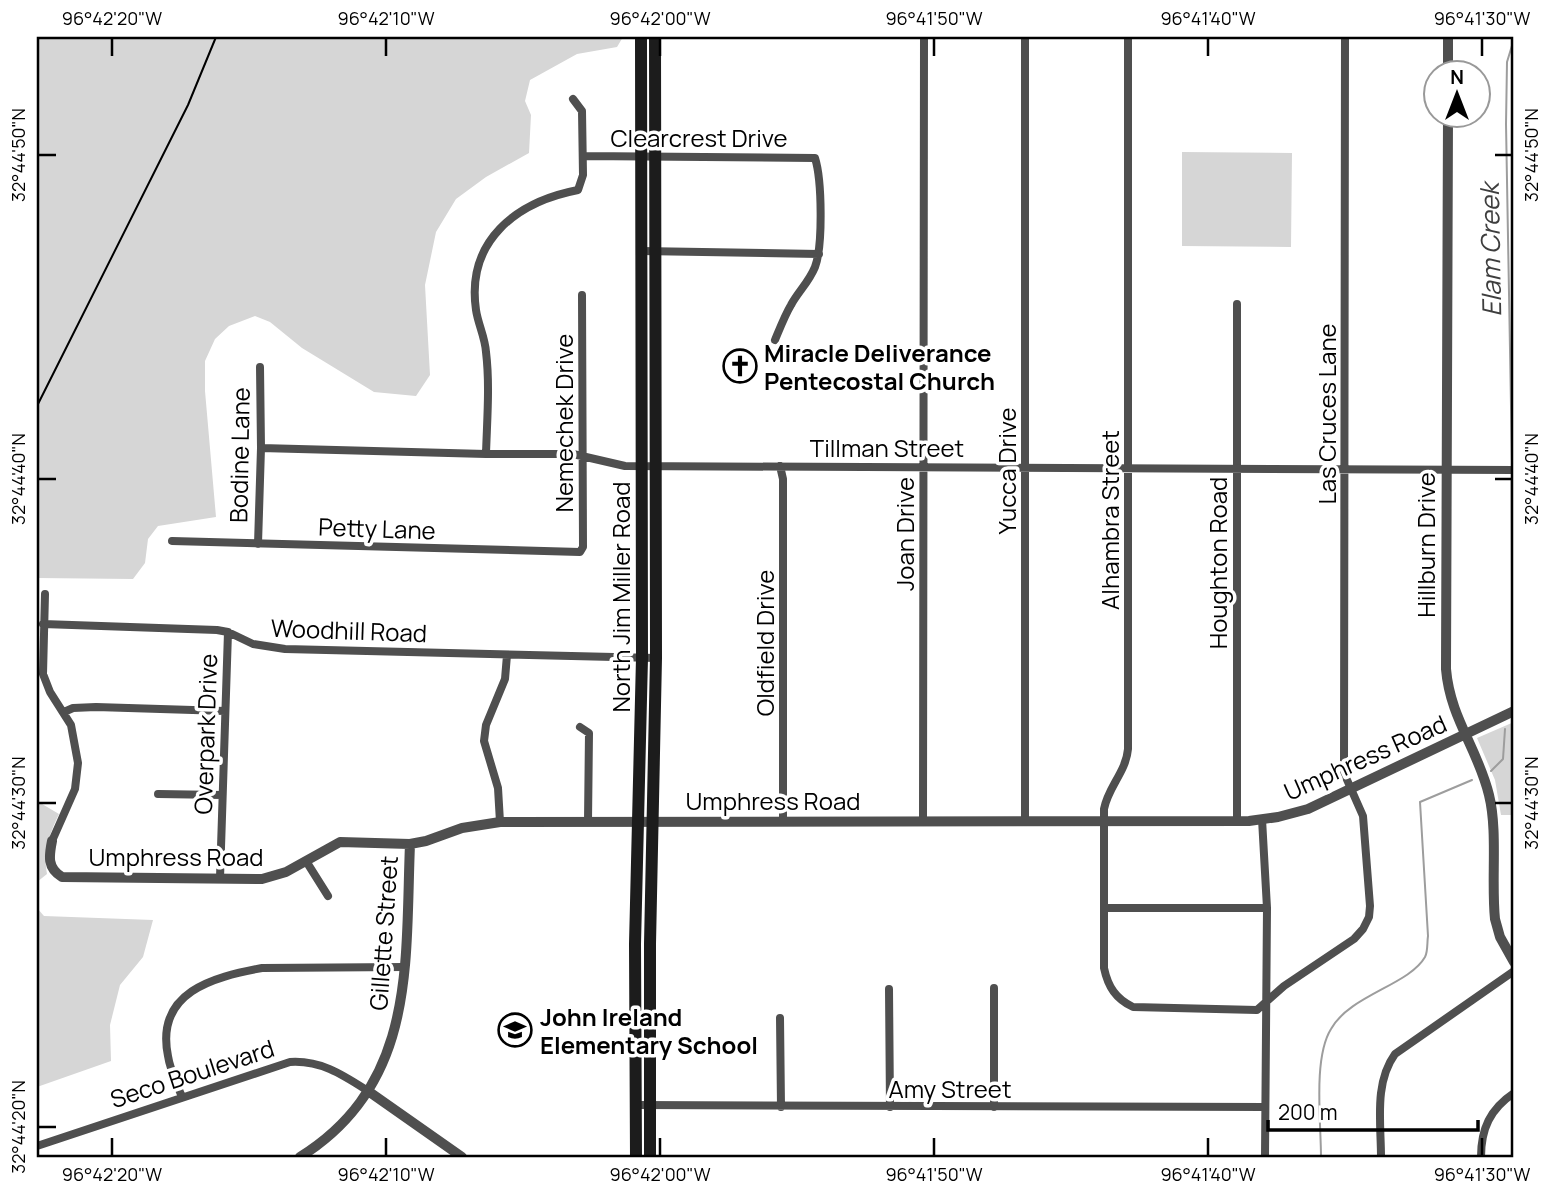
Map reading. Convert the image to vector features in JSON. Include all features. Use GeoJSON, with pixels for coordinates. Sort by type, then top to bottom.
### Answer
{"type":"FeatureCollection","features":[{"type":"Feature","properties":{"kind":"main road","name":"North Jim Miller Road"},"geometry":{"type":"LineString","coordinates":[[636,1157],[643,1105],[650,944],[642,658],[641,37]]}},
{"type":"Feature","properties":{"kind":"main road","name":"North Jim Miller Road"},"geometry":{"type":"LineString","coordinates":[[650,1157],[643,1105],[635,944],[656,658],[655,37]]}},
{"type":"Feature","properties":{"kind":"main road"},"geometry":{"type":"LineString","coordinates":[[641,56],[655,55]]}},
{"type":"Feature","properties":{"kind":"main road"},"geometry":{"type":"LineString","coordinates":[[635,944],[650,944]]}},
{"type":"Feature","properties":{"kind":"street","name":"Joan Drive"},"geometry":{"type":"LineString","coordinates":[[923,821],[924,37]]}},
{"type":"Feature","properties":{"kind":"street","name":"Yucca Drive"},"geometry":{"type":"LineString","coordinates":[[1025,37],[1025,821]]}},
{"type":"Feature","properties":{"kind":"street","name":"Alhambra Street"},"geometry":{"type":"LineString","coordinates":[[1128,37],[1128,749],[1122,771],[1106,800],[1104,968],[1107,982],[1115,995],[1122,1003],[1133,1007],[1257,1010],[1265,1005]]}},
{"type":"Feature","properties":{"kind":"street","name":"Las Cruces Lane"},"geometry":{"type":"LineString","coordinates":[[1265,1005],[1284,986],[1354,939],[1363,929],[1370,906],[1364,822],[1344,773],[1345,37]]}},
{"type":"Feature","properties":{"kind":"street"},"geometry":{"type":"LineString","coordinates":[[1448,37],[1448,60]]}},
{"type":"Feature","properties":{"kind":"street"},"geometry":{"type":"LineString","coordinates":[[486,454],[487,366],[483,334],[476,312],[475,290],[479,267],[488,244],[502,224],[523,209],[545,199],[578,190],[583,176],[582,111],[573,99]]}},
{"type":"Feature","properties":{"kind":"street","name":"Hillburn Drive"},"geometry":{"type":"LineString","coordinates":[[1448,130],[1446,669],[1448,693],[1482,771],[1490,797],[1495,919],[1500,937],[1514,962]]}},
{"type":"Feature","properties":{"kind":"street","name":"Clearcrest Drive"},"geometry":{"type":"LineString","coordinates":[[583,156],[815,158],[819,180],[819,254]]}},
{"type":"Feature","properties":{"kind":"street"},"geometry":{"type":"LineString","coordinates":[[641,251],[819,254],[807,283],[791,304],[775,340]]}},
{"type":"Feature","properties":{"kind":"street","name":"Nemechek Drive"},"geometry":{"type":"LineString","coordinates":[[581,551],[582,295]]}},
{"type":"Feature","properties":{"kind":"street","name":"Houghton Road"},"geometry":{"type":"LineString","coordinates":[[1237,304],[1237,821]]}},
{"type":"Feature","properties":{"kind":"street","name":"Bodine Lane"},"geometry":{"type":"LineString","coordinates":[[258,544],[260,367]]}},
{"type":"Feature","properties":{"kind":"street","name":"Tillman Street"},"geometry":{"type":"LineString","coordinates":[[261,448],[573,454],[618,465],[655,466],[1514,470]]}},
{"type":"Feature","properties":{"kind":"street","name":"Oldfield Drive"},"geometry":{"type":"LineString","coordinates":[[780,466],[783,479],[783,820]]}},
{"type":"Feature","properties":{"kind":"street","name":"Petty Lane"},"geometry":{"type":"LineString","coordinates":[[172,541],[573,553],[581,551]]}},
{"type":"Feature","properties":{"kind":"street"},"geometry":{"type":"LineString","coordinates":[[45,594],[43,674],[50,692],[64,712],[76,742],[78,775],[75,789],[52,841]]}},
{"type":"Feature","properties":{"kind":"street","name":"Woodhill Road"},"geometry":{"type":"LineString","coordinates":[[43,624],[228,632],[267,648],[656,658]]}},
{"type":"Feature","properties":{"kind":"street","name":"Overpark Drive"},"geometry":{"type":"LineString","coordinates":[[220,878],[228,632]]}},
{"type":"Feature","properties":{"kind":"street"},"geometry":{"type":"LineString","coordinates":[[500,822],[498,788],[484,741],[485,725],[505,679],[507,655]]}},
{"type":"Feature","properties":{"kind":"street"},"geometry":{"type":"LineString","coordinates":[[64,712],[73,708],[96,706],[225,711]]}},
{"type":"Feature","properties":{"kind":"street","name":"Umphress Road"},"geometry":{"type":"LineString","coordinates":[[52,841],[50,864],[54,872],[62,877],[271,878],[340,842],[410,844],[462,828],[500,822],[1262,820],[1302,811],[1351,790],[1514,711]]}},
{"type":"Feature","properties":{"kind":"street"},"geometry":{"type":"LineString","coordinates":[[580,727],[589,733],[589,821]]}},
{"type":"Feature","properties":{"kind":"street"},"geometry":{"type":"LineString","coordinates":[[158,794],[222,795]]}},
{"type":"Feature","properties":{"kind":"street"},"geometry":{"type":"LineString","coordinates":[[1262,820],[1267,908],[1265,1157]]}},
{"type":"Feature","properties":{"kind":"street","name":"Gillette Street"},"geometry":{"type":"LineString","coordinates":[[300,1157],[329,1137],[368,1091],[383,1064],[396,1026],[404,967],[410,844]]}},
{"type":"Feature","properties":{"kind":"street"},"geometry":{"type":"LineString","coordinates":[[306,861],[328,896]]}},
{"type":"Feature","properties":{"kind":"street"},"geometry":{"type":"LineString","coordinates":[[1104,908],[1267,908]]}},
{"type":"Feature","properties":{"kind":"street"},"geometry":{"type":"LineString","coordinates":[[182,1097],[168,1058],[167,1030],[180,1000],[197,986],[243,971],[262,968],[404,967]]}},
{"type":"Feature","properties":{"kind":"street"},"geometry":{"type":"LineString","coordinates":[[1381,1157],[1381,1093],[1387,1065],[1395,1054],[1514,971]]}},
{"type":"Feature","properties":{"kind":"street"},"geometry":{"type":"LineString","coordinates":[[994,988],[994,1107]]}},
{"type":"Feature","properties":{"kind":"street"},"geometry":{"type":"LineString","coordinates":[[889,989],[890,1107]]}},
{"type":"Feature","properties":{"kind":"street"},"geometry":{"type":"LineString","coordinates":[[780,1018],[781,1107]]}},
{"type":"Feature","properties":{"kind":"street","name":"Seco Boulevard"},"geometry":{"type":"LineString","coordinates":[[37,1146],[277,1065],[303,1062],[325,1066],[340,1073],[368,1091],[446,1153],[462,1157]]}},
{"type":"Feature","properties":{"kind":"street"},"geometry":{"type":"LineString","coordinates":[[1481,1157],[1481,1137],[1487,1122],[1496,1107],[1514,1093]]}},
{"type":"Feature","properties":{"kind":"street","name":"Amy Street"},"geometry":{"type":"LineString","coordinates":[[643,1105],[1265,1107]]}},
{"type":"Feature","properties":{"kind":"shaded area"},"geometry":{"type":"Polygon","coordinates":[[[37,37],[623,37],[617,47],[577,54],[530,80],[525,101],[531,115],[529,153],[486,177],[456,199],[436,232],[425,285],[430,375],[416,396],[374,392],[302,348],[270,322],[255,316],[229,326],[215,339],[205,361],[205,391],[216,517],[158,526],[148,539],[145,563],[133,579],[37,578],[37,37]]]}},
{"type":"Feature","properties":{"kind":"shaded area"},"geometry":{"type":"Polygon","coordinates":[[[1182,152],[1292,153],[1291,247],[1182,246],[1182,152]]]}},
{"type":"Feature","properties":{"kind":"shaded area"},"geometry":{"type":"Polygon","coordinates":[[[1510,478],[1514,478],[1512,699],[1510,478]]]}},
{"type":"Feature","properties":{"kind":"shaded area"},"geometry":{"type":"Polygon","coordinates":[[[1514,722],[1514,815],[1501,815],[1495,780],[1477,738],[1514,722]]]}},
{"type":"Feature","properties":{"kind":"shaded area"},"geometry":{"type":"Polygon","coordinates":[[[37,801],[59,814],[48,843],[47,874],[37,882],[37,801]]]}},
{"type":"Feature","properties":{"kind":"shaded area"},"geometry":{"type":"Polygon","coordinates":[[[37,908],[44,916],[153,920],[143,957],[120,985],[110,1025],[111,1061],[37,1087],[37,908]]]}},
{"type":"Feature","properties":{"kind":"waterway","name":"Elam Creek"},"geometry":{"type":"LineString","coordinates":[[1512,462],[1506,124],[1507,62],[1514,39]]}},
{"type":"Feature","properties":{"kind":"waterway","name":"Elam Creek"},"geometry":{"type":"LineString","coordinates":[[1512,477],[1514,608]]}},
{"type":"Feature","properties":{"kind":"waterway","name":"Elam Creek"},"geometry":{"type":"LineString","coordinates":[[1491,771],[1503,759],[1505,729]]}},
{"type":"Feature","properties":{"kind":"waterway","name":"Elam Creek"},"geometry":{"type":"LineString","coordinates":[[1321,1157],[1320,1073],[1325,1041],[1331,1029],[1351,1007],[1406,975],[1417,967],[1426,955],[1428,936],[1420,802],[1472,780]]}},
{"type":"Feature","properties":{"kind":"tram line"},"geometry":{"type":"LineString","coordinates":[[37,406],[188,105],[216,37]]}},
{"type":"Feature","properties":{"kind":"place","name":"Miracle Deliverance Pentecostal Church"},"geometry":{"type":"Point","coordinates":[740,366]}},
{"type":"Feature","properties":{"kind":"place","name":"John Ireland Elementary School"},"geometry":{"type":"Point","coordinates":[515,1030]}}]}
